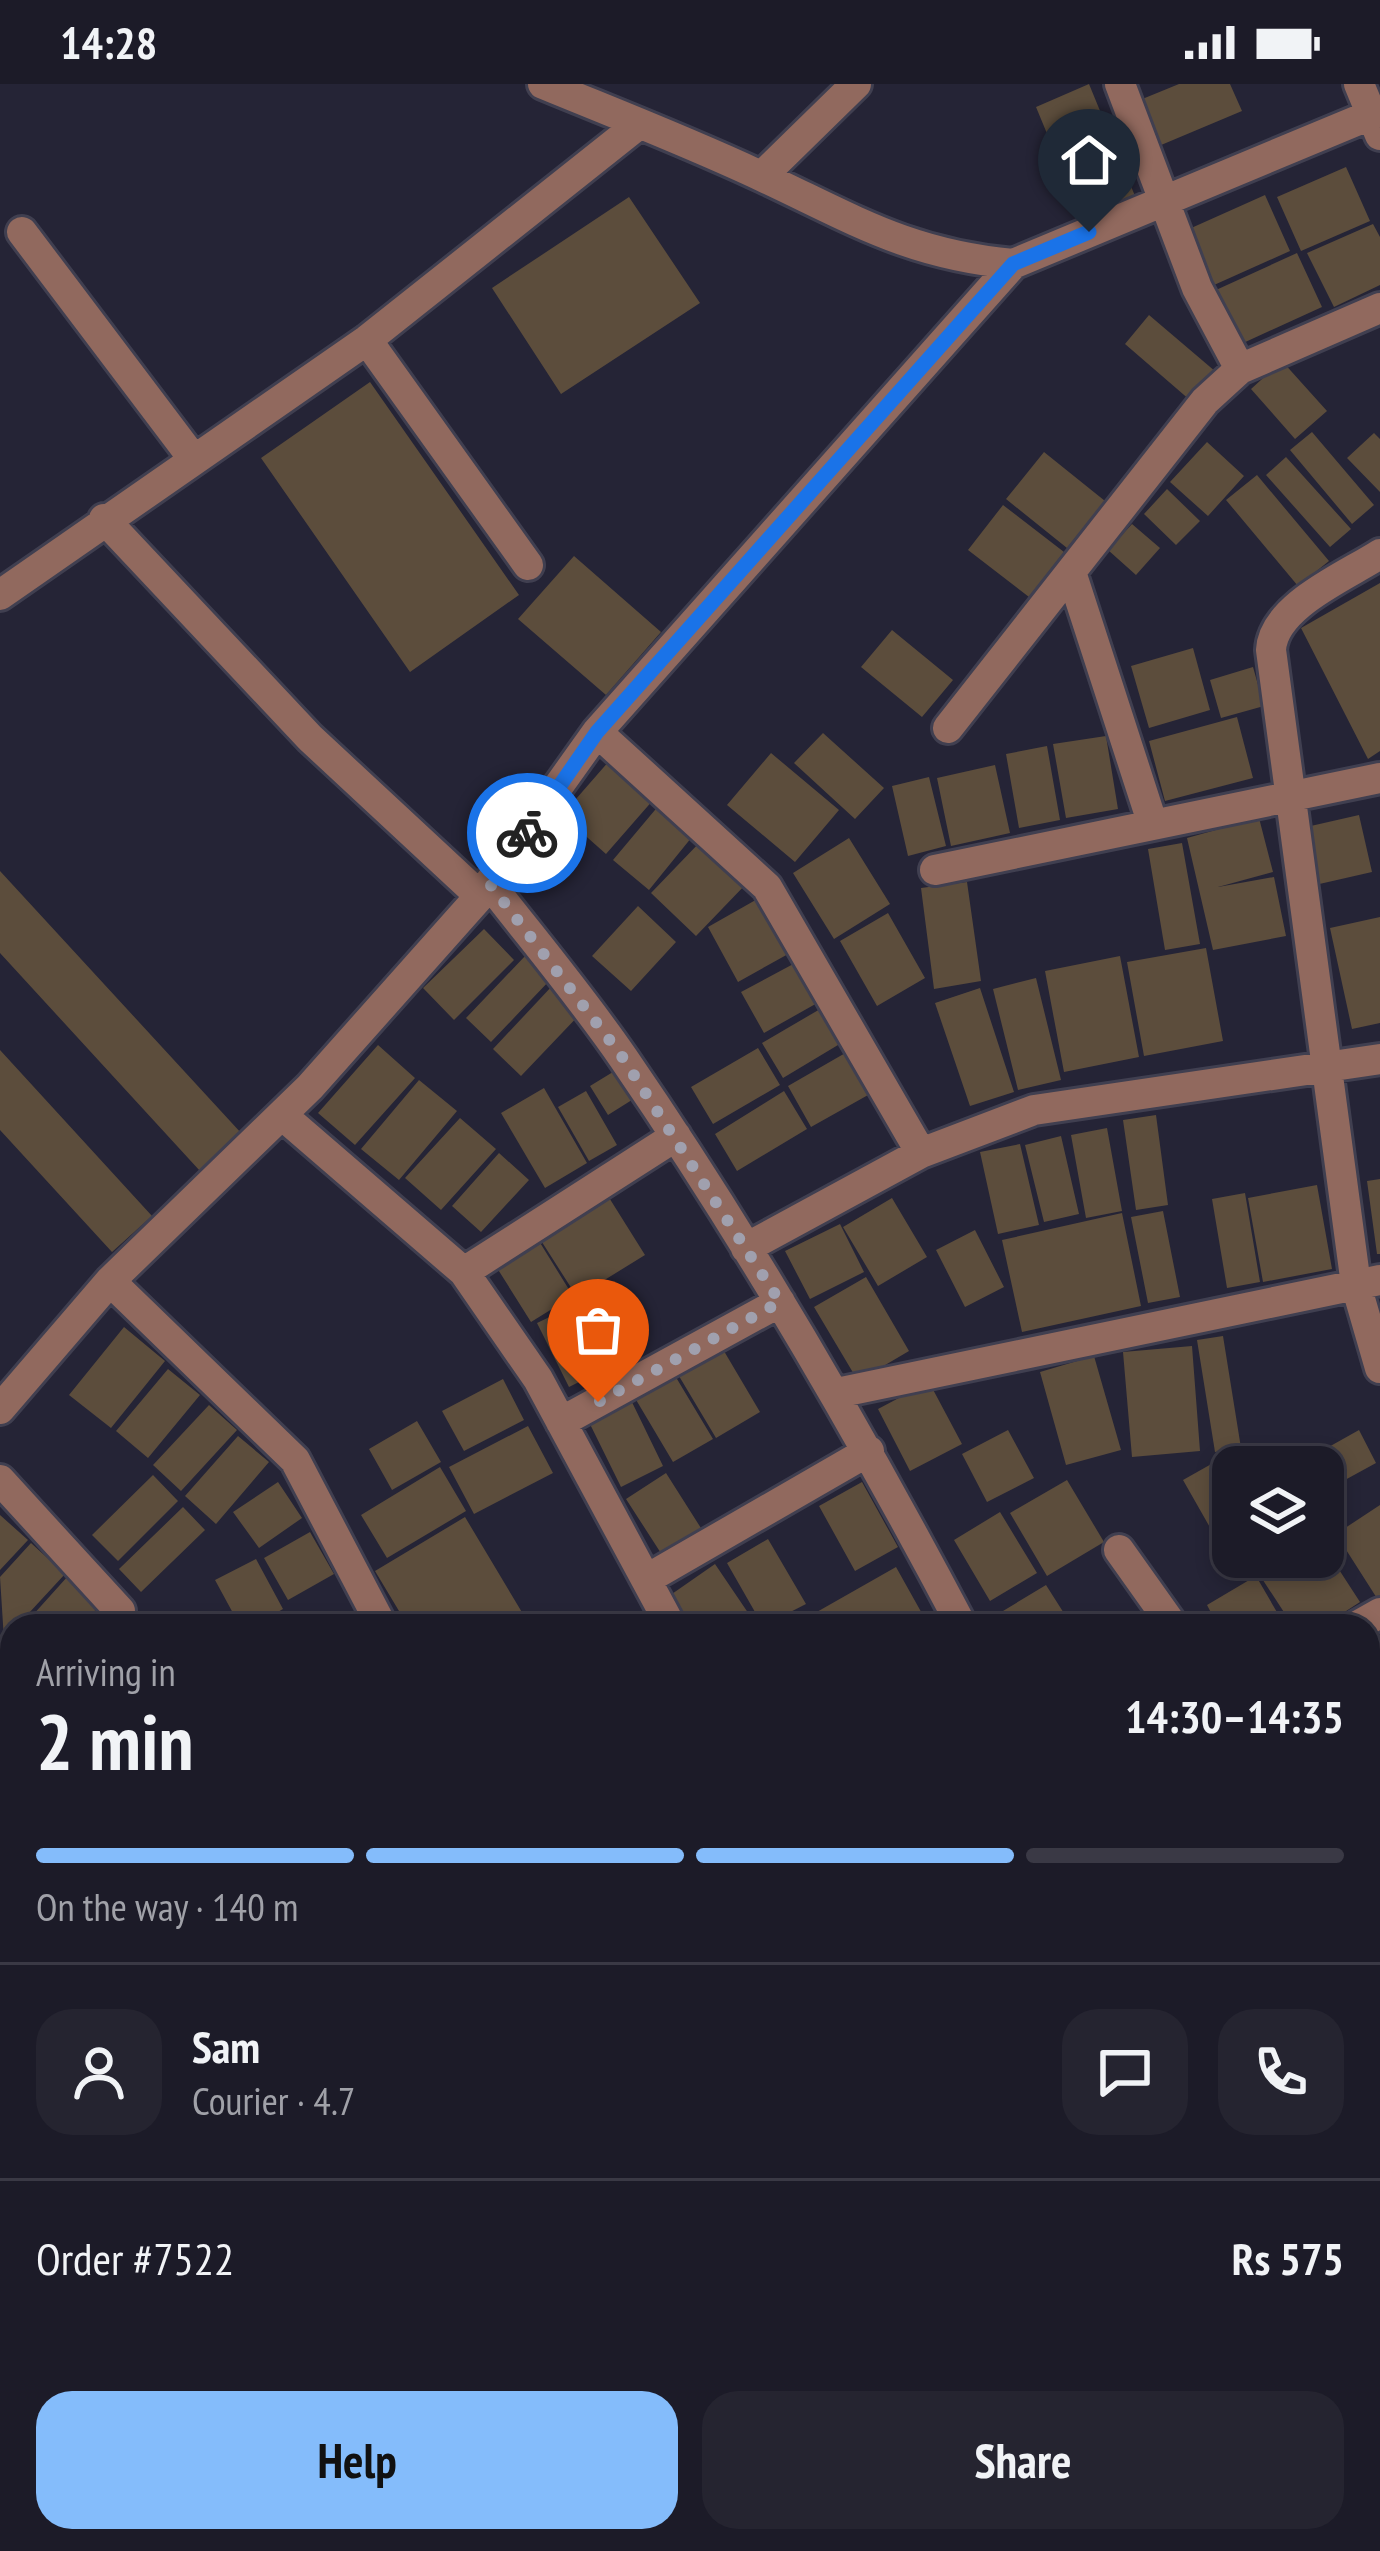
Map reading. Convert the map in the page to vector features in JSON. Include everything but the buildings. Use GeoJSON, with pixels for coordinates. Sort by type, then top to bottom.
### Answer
{"type":"FeatureCollection","features":[{"type":"Feature","properties":{"kind":"street"},"geometry":{"type":"LineString","coordinates":[[543,84],[762,176],[882,237],[950,258],[1013,264]]}},
{"type":"Feature","properties":{"kind":"street"},"geometry":{"type":"LineString","coordinates":[[762,176],[856,84]]}},
{"type":"Feature","properties":{"kind":"street"},"geometry":{"type":"LineString","coordinates":[[1120,84],[1197,288],[1240,369]]}},
{"type":"Feature","properties":{"kind":"street"},"geometry":{"type":"LineString","coordinates":[[0,1409],[110,1281],[282,1114],[485,890],[597,732],[1013,264],[1377,120],[1359,84]]}},
{"type":"Feature","properties":{"kind":"street"},"geometry":{"type":"LineString","coordinates":[[0,595],[192,457],[367,340],[639,124]]}},
{"type":"Feature","properties":{"kind":"street"},"geometry":{"type":"LineString","coordinates":[[22,232],[192,457]]}},
{"type":"Feature","properties":{"kind":"street"},"geometry":{"type":"LineString","coordinates":[[948,728],[1205,401],[1240,369],[1380,308]]}},
{"type":"Feature","properties":{"kind":"street"},"geometry":{"type":"LineString","coordinates":[[367,340],[529,565]]}},
{"type":"Feature","properties":{"kind":"street"},"geometry":{"type":"LineString","coordinates":[[104,519],[310,738],[485,890],[621,1055],[837,1393],[956,1614]]}},
{"type":"Feature","properties":{"kind":"street"},"geometry":{"type":"LineString","coordinates":[[1380,554],[1287,615],[1272,635],[1326,1064],[1380,1368]]}},
{"type":"Feature","properties":{"kind":"street"},"geometry":{"type":"LineString","coordinates":[[1072,575],[1153,824]]}},
{"type":"Feature","properties":{"kind":"street"},"geometry":{"type":"LineString","coordinates":[[597,732],[767,887],[921,1153]]}},
{"type":"Feature","properties":{"kind":"street"},"geometry":{"type":"LineString","coordinates":[[935,870],[1380,778]]}},
{"type":"Feature","properties":{"kind":"street"},"geometry":{"type":"LineString","coordinates":[[746,1248],[921,1153],[1034,1110],[1380,1059]]}},
{"type":"Feature","properties":{"kind":"street"},"geometry":{"type":"LineString","coordinates":[[282,1114],[464,1272],[561,1422],[664,1614]]}},
{"type":"Feature","properties":{"kind":"street"},"geometry":{"type":"LineString","coordinates":[[464,1272],[676,1136]]}},
{"type":"Feature","properties":{"kind":"street"},"geometry":{"type":"LineString","coordinates":[[110,1281],[295,1460],[366,1614]]}},
{"type":"Feature","properties":{"kind":"street"},"geometry":{"type":"LineString","coordinates":[[837,1393],[1368,1282]]}},
{"type":"Feature","properties":{"kind":"street"},"geometry":{"type":"LineString","coordinates":[[561,1422],[780,1302]]}},
{"type":"Feature","properties":{"kind":"street"},"geometry":{"type":"LineString","coordinates":[[647,1579],[869,1450]]}},
{"type":"Feature","properties":{"kind":"street"},"geometry":{"type":"LineString","coordinates":[[0,1480],[120,1611]]}},
{"type":"Feature","properties":{"kind":"street"},"geometry":{"type":"LineString","coordinates":[[1119,1550],[1164,1614]]}},
{"type":"Feature","properties":{"kind":"way so far"},"geometry":{"type":"LineString","coordinates":[[527,833],[490,884],[621,1055],[780,1302],[598,1402]]}},
{"type":"Feature","properties":{"kind":"route"},"geometry":{"type":"LineString","coordinates":[[527,833],[597,732],[1013,264],[1089,232]]}}]}
